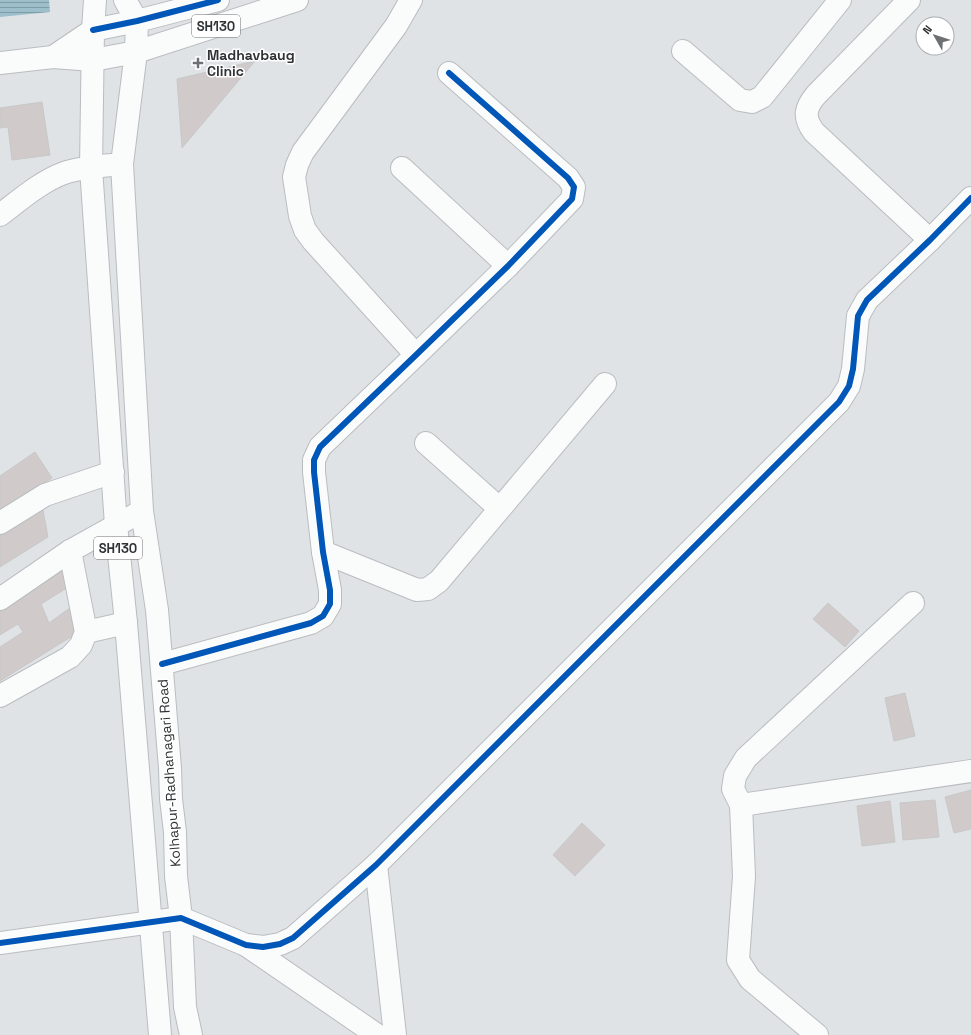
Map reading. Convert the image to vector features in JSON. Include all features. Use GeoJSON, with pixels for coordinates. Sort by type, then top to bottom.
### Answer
{"type":"FeatureCollection","features":[{"type":"Feature","properties":{"kind":"street"},"geometry":{"type":"LineString","coordinates":[[93,30],[95,0]]}},
{"type":"Feature","properties":{"kind":"street"},"geometry":{"type":"LineString","coordinates":[[125,0],[137,21]]}},
{"type":"Feature","properties":{"kind":"street"},"geometry":{"type":"LineString","coordinates":[[53,57],[93,30],[137,21],[218,0]]}},
{"type":"Feature","properties":{"kind":"street","name":"SH130"},"geometry":{"type":"LineString","coordinates":[[136,52],[297,0]]}},
{"type":"Feature","properties":{"kind":"street"},"geometry":{"type":"LineString","coordinates":[[411,0],[396,26],[303,152],[296,166],[294,177],[300,216],[305,230],[313,241],[416,355]]}},
{"type":"Feature","properties":{"kind":"street"},"geometry":{"type":"LineString","coordinates":[[683,51],[740,100],[752,102],[762,97],[840,0]]}},
{"type":"Feature","properties":{"kind":"street"},"geometry":{"type":"LineString","coordinates":[[909,0],[816,94],[809,104],[806,114],[809,125],[814,132],[930,240]]}},
{"type":"Feature","properties":{"kind":"street","name":"Kolhapur-Radhanagari Road"},"geometry":{"type":"LineString","coordinates":[[137,21],[136,52],[122,164],[142,511],[158,610],[171,799],[175,832],[176,876],[185,1007],[191,1035]]}},
{"type":"Feature","properties":{"kind":"street","name":"SH130"},"geometry":{"type":"LineString","coordinates":[[93,30],[91,168],[116,525],[126,623],[160,1035]]}},
{"type":"Feature","properties":{"kind":"street"},"geometry":{"type":"LineString","coordinates":[[0,63],[53,57],[92,60],[136,52]]}},
{"type":"Feature","properties":{"kind":"street"},"geometry":{"type":"LineString","coordinates":[[162,664],[311,624],[323,616],[330,604],[330,590],[323,552],[314,472],[314,460],[320,447],[508,266],[572,199],[574,187],[568,178],[449,73]]}},
{"type":"Feature","properties":{"kind":"street"},"geometry":{"type":"LineString","coordinates":[[0,215],[30,192],[49,180],[65,173],[122,164]]}},
{"type":"Feature","properties":{"kind":"street"},"geometry":{"type":"LineString","coordinates":[[402,168],[508,266]]}},
{"type":"Feature","properties":{"kind":"street"},"geometry":{"type":"LineString","coordinates":[[246,945],[264,947],[280,944],[292,938],[376,865],[838,402],[849,386],[853,369],[858,316],[867,300],[930,240],[971,198]]}},
{"type":"Feature","properties":{"kind":"street"},"geometry":{"type":"LineString","coordinates":[[323,552],[417,590],[428,589],[439,581],[499,508],[606,384]]}},
{"type":"Feature","properties":{"kind":"street"},"geometry":{"type":"LineString","coordinates":[[426,442],[499,508]]}},
{"type":"Feature","properties":{"kind":"street"},"geometry":{"type":"LineString","coordinates":[[0,523],[45,494],[113,472]]}},
{"type":"Feature","properties":{"kind":"street"},"geometry":{"type":"LineString","coordinates":[[0,599],[70,551],[142,511]]}},
{"type":"Feature","properties":{"kind":"street"},"geometry":{"type":"LineString","coordinates":[[0,696],[70,657],[81,645],[86,632],[70,551]]}},
{"type":"Feature","properties":{"kind":"street"},"geometry":{"type":"LineString","coordinates":[[817,1035],[750,979],[738,960],[744,876],[741,805],[733,789],[735,776],[746,758],[914,603]]}},
{"type":"Feature","properties":{"kind":"street"},"geometry":{"type":"LineString","coordinates":[[86,632],[126,623]]}},
{"type":"Feature","properties":{"kind":"street"},"geometry":{"type":"LineString","coordinates":[[741,805],[971,771]]}},
{"type":"Feature","properties":{"kind":"street"},"geometry":{"type":"LineString","coordinates":[[376,865],[395,1035]]}},
{"type":"Feature","properties":{"kind":"street"},"geometry":{"type":"LineString","coordinates":[[0,943],[180,918],[246,945],[377,1035]]}},
{"type":"Feature","properties":{"kind":"water"},"geometry":{"type":"Polygon","coordinates":[[[0,0],[49,0],[50,12],[0,17],[0,0]]]}},
{"type":"Feature","properties":{"kind":"building"},"geometry":{"type":"Polygon","coordinates":[[[255,61],[182,148],[177,79],[255,61]]]}},
{"type":"Feature","properties":{"kind":"building"},"geometry":{"type":"Polygon","coordinates":[[[42,102],[50,155],[12,160],[8,127],[0,128],[0,108],[42,102]]]}},
{"type":"Feature","properties":{"kind":"building"},"geometry":{"type":"Polygon","coordinates":[[[35,452],[52,478],[0,513],[0,476],[35,452]]]}},
{"type":"Feature","properties":{"kind":"building"},"geometry":{"type":"Polygon","coordinates":[[[42,505],[48,537],[0,567],[0,531],[42,505]]]}},
{"type":"Feature","properties":{"kind":"building"},"geometry":{"type":"Polygon","coordinates":[[[68,561],[70,586],[41,604],[49,623],[74,605],[74,635],[0,681],[0,647],[23,632],[18,624],[0,635],[0,606],[68,561]]]}},
{"type":"Feature","properties":{"kind":"building"},"geometry":{"type":"Polygon","coordinates":[[[828,603],[859,631],[845,647],[813,619],[828,603]]]}},
{"type":"Feature","properties":{"kind":"building"},"geometry":{"type":"Polygon","coordinates":[[[905,693],[915,736],[894,741],[885,698],[905,693]]]}},
{"type":"Feature","properties":{"kind":"building"},"geometry":{"type":"Polygon","coordinates":[[[971,790],[971,829],[954,833],[945,797],[971,790]]]}},
{"type":"Feature","properties":{"kind":"building"},"geometry":{"type":"Polygon","coordinates":[[[935,800],[939,837],[903,840],[900,803],[935,800]]]}},
{"type":"Feature","properties":{"kind":"building"},"geometry":{"type":"Polygon","coordinates":[[[890,801],[895,842],[862,846],[857,806],[890,801]]]}},
{"type":"Feature","properties":{"kind":"building"},"geometry":{"type":"Polygon","coordinates":[[[582,823],[605,845],[575,876],[553,855],[582,823]]]}},
{"type":"Feature","properties":{"kind":"cycle path"},"geometry":{"type":"LineString","coordinates":[[93,30],[137,21],[218,0]]}},
{"type":"Feature","properties":{"kind":"cycle path"},"geometry":{"type":"LineString","coordinates":[[162,664],[311,623],[323,616],[330,604],[330,590],[323,552],[314,472],[314,460],[320,447],[508,266],[572,199],[574,187],[568,178],[449,73]]}},
{"type":"Feature","properties":{"kind":"cycle path"},"geometry":{"type":"LineString","coordinates":[[0,943],[181,918],[246,945],[263,947],[280,944],[293,938],[376,865],[839,402],[849,386],[853,369],[858,316],[867,300],[930,240],[971,198]]}},
{"type":"Feature","properties":{"kind":"place","name":"Madhavbaug Clinic"},"geometry":{"type":"Point","coordinates":[198,63]}}]}
